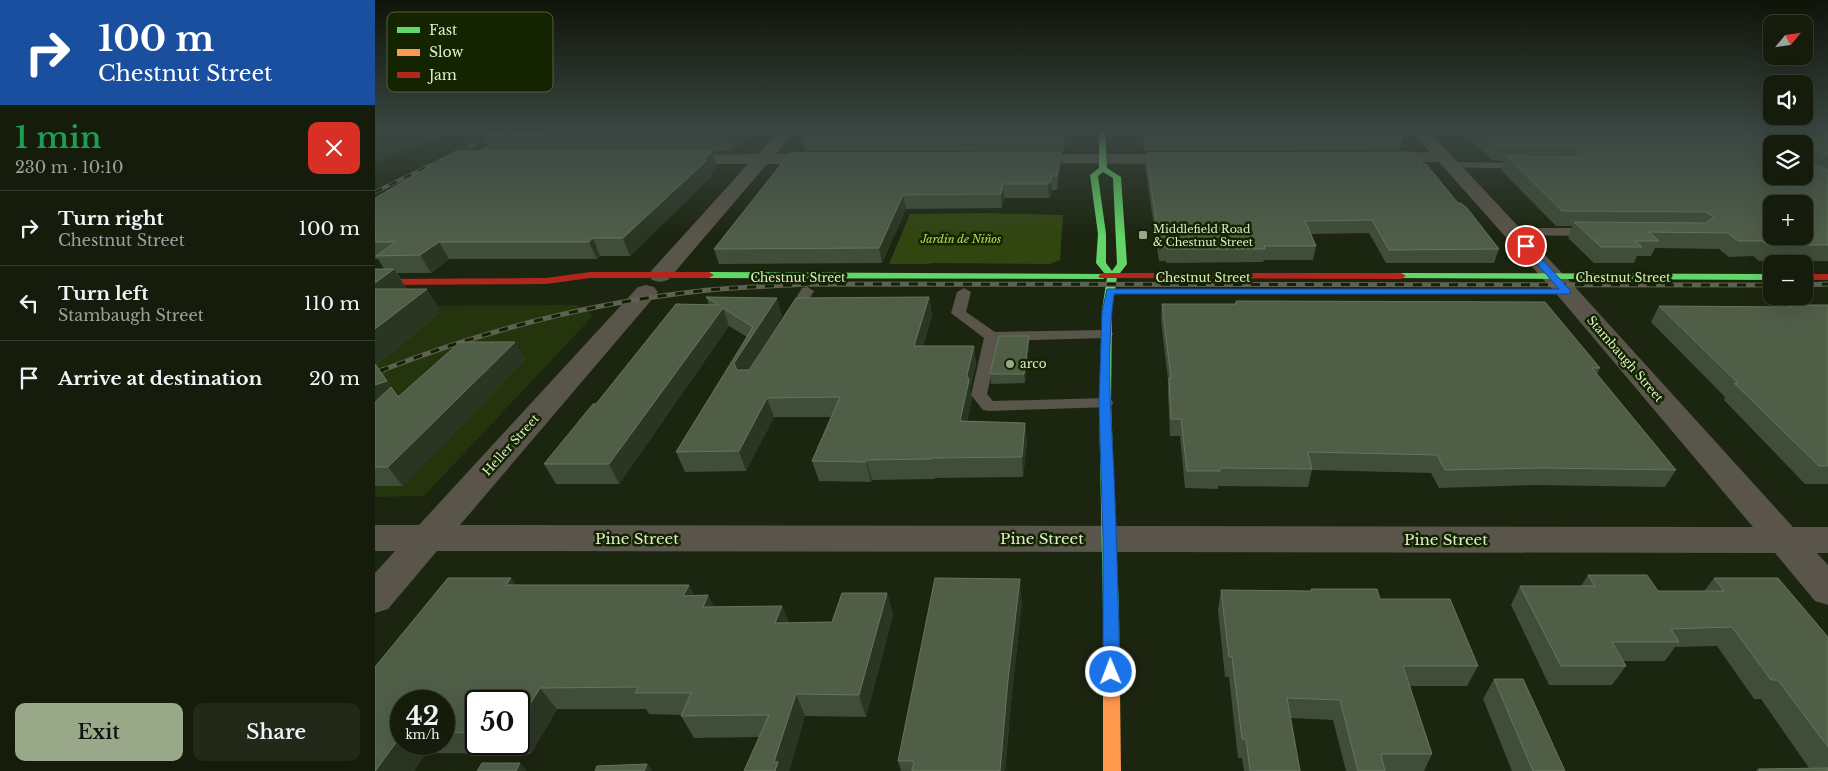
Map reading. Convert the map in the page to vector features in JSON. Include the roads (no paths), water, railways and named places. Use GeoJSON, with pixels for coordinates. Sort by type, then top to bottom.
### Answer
{"type":"FeatureCollection","features":[{"type":"Feature","properties":{"kind":"street","name":"Heller Street"},"geometry":{"type":"LineString","coordinates":[[375,598],[757,166]]}},
{"type":"Feature","properties":{"kind":"street"},"geometry":{"type":"LineString","coordinates":[[1101,166],[1094,175],[1102,234],[1101,263],[1112,277]]}},
{"type":"Feature","properties":{"kind":"street"},"geometry":{"type":"LineString","coordinates":[[1104,166],[1117,177],[1122,264],[1112,277],[1106,334],[1105,403],[1110,539],[1113,771]]}},
{"type":"Feature","properties":{"kind":"street","name":"Stambaugh Street"},"geometry":{"type":"LineString","coordinates":[[1451,166],[1563,288],[1828,590]]}},
{"type":"Feature","properties":{"kind":"street","name":"Chestnut Street"},"geometry":{"type":"LineString","coordinates":[[375,282],[546,281],[590,275],[648,288],[1112,277],[1563,288],[1763,277]]}},
{"type":"Feature","properties":{"kind":"street"},"geometry":{"type":"LineString","coordinates":[[1813,277],[1828,277]]}},
{"type":"Feature","properties":{"kind":"street","name":"Chestnut Street"},"geometry":{"type":"LineString","coordinates":[[546,281],[584,288]]}},
{"type":"Feature","properties":{"kind":"street","name":"Pine Street"},"geometry":{"type":"LineString","coordinates":[[375,538],[1828,540]]}},
{"type":"Feature","properties":{"kind":"lane"},"geometry":{"type":"LineString","coordinates":[[1513,232],[1599,232]]}},
{"type":"Feature","properties":{"kind":"lane"},"geometry":{"type":"LineString","coordinates":[[785,329],[807,291]]}},
{"type":"Feature","properties":{"kind":"lane"},"geometry":{"type":"LineString","coordinates":[[964,292],[958,313],[992,337],[1106,334]]}},
{"type":"Feature","properties":{"kind":"lane"},"geometry":{"type":"LineString","coordinates":[[992,337],[979,396],[989,406],[1105,403]]}},
{"type":"Feature","properties":{"kind":"railway"},"geometry":{"type":"LineString","coordinates":[[375,192],[429,166]]}},
{"type":"Feature","properties":{"kind":"railway"},"geometry":{"type":"LineString","coordinates":[[380,371],[497,331],[577,311],[659,296],[741,288],[810,284],[1763,285]]}},
{"type":"Feature","properties":{"kind":"railway"},"geometry":{"type":"LineString","coordinates":[[1813,285],[1828,284]]}},
{"type":"Feature","properties":{"kind":"railway"},"geometry":{"type":"LineString","coordinates":[[375,373],[383,370]]}},
{"type":"Feature","properties":{"kind":"place","name":"Middlefield Road & Chestnut Street"},"geometry":{"type":"Point","coordinates":[1143,235]}},
{"type":"Feature","properties":{"kind":"place","name":"arco"},"geometry":{"type":"Point","coordinates":[1010,364]}},
{"type":"Feature","properties":{"kind":"park label","name":"Jardin de Niños"},"geometry":{"type":"Point","coordinates":[961,239]}}]}
